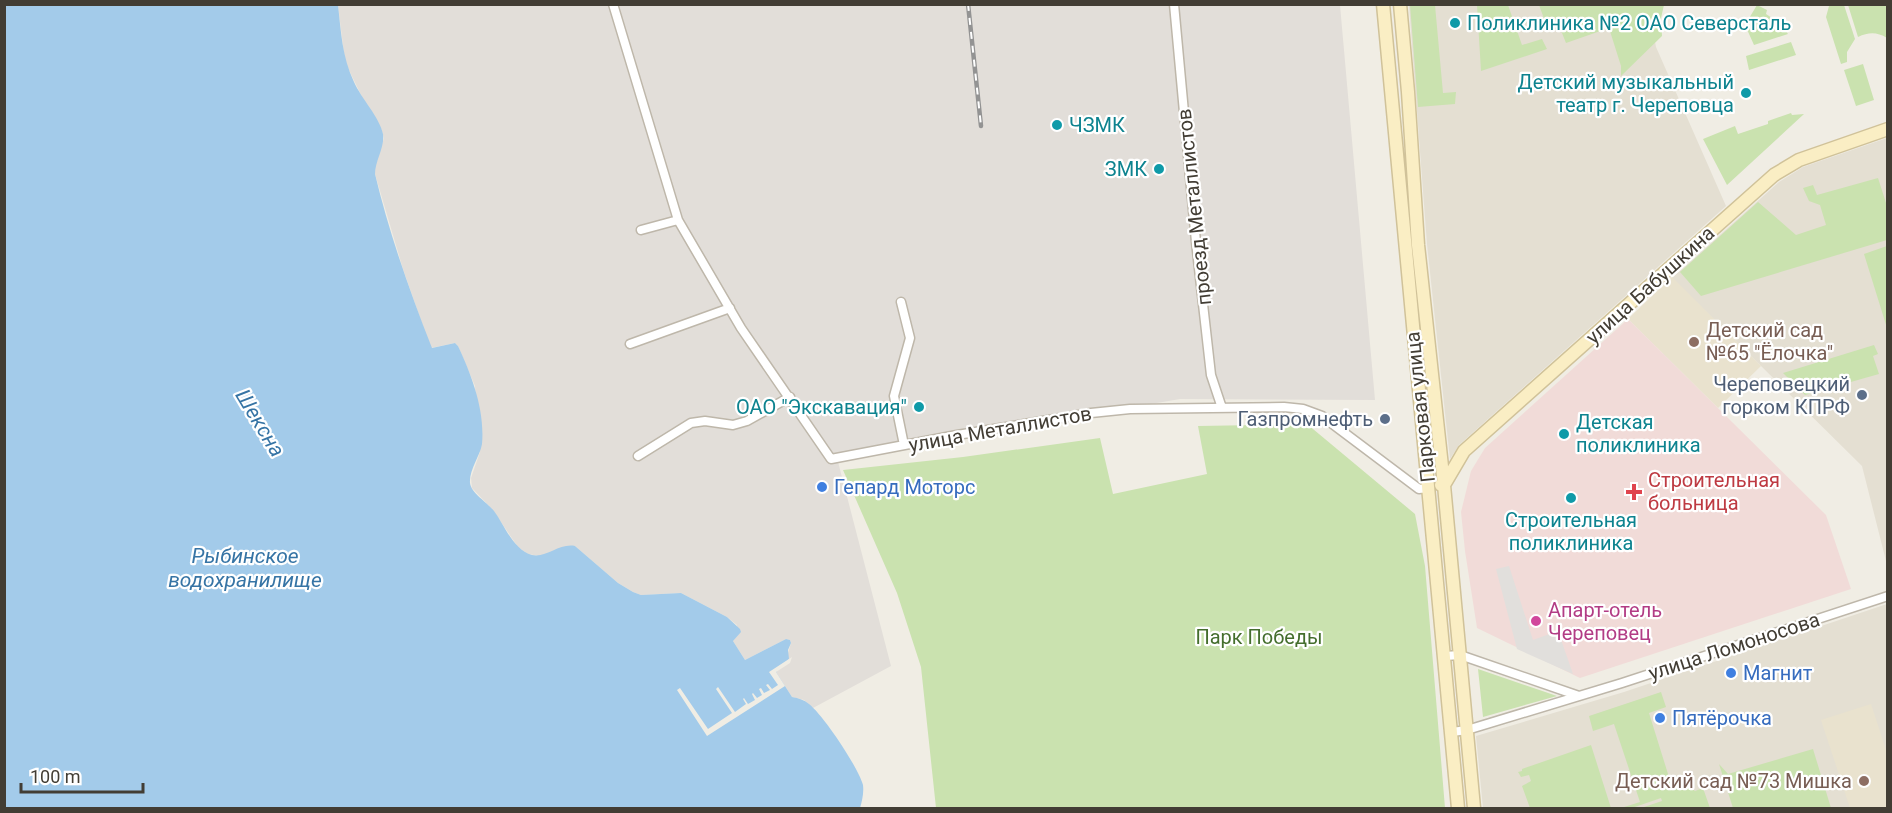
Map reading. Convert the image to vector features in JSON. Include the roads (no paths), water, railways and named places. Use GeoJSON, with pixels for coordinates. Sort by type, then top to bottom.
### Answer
{"type":"FeatureCollection","features":[{"type":"Feature","properties":{"kind":"main road","name":"Парковая улица"},"geometry":{"type":"LineString","coordinates":[[1383,4],[1458,808]]}},
{"type":"Feature","properties":{"kind":"main road","name":"Парковая улица"},"geometry":{"type":"LineString","coordinates":[[1400,4],[1418,245],[1444,485],[1474,808]]}},
{"type":"Feature","properties":{"kind":"main road","name":"улица Бабушкина"},"geometry":{"type":"LineString","coordinates":[[1444,485],[1464,451],[1774,175],[1799,160],[1887,129]]}},
{"type":"Feature","properties":{"kind":"main road"},"geometry":{"type":"LineString","coordinates":[[1428,488],[1444,485]]}},
{"type":"Feature","properties":{"kind":"street","name":"улица Металлистов"},"geometry":{"type":"LineString","coordinates":[[613,4],[678,219],[730,308],[831,459],[1091,412],[1130,409],[1303,409],[1322,416],[1419,489],[1428,488]]}},
{"type":"Feature","properties":{"kind":"street","name":"проезд Металлистов"},"geometry":{"type":"LineString","coordinates":[[1174,4],[1211,375],[1222,408]]}},
{"type":"Feature","properties":{"kind":"street"},"geometry":{"type":"LineString","coordinates":[[641,230],[678,219]]}},
{"type":"Feature","properties":{"kind":"street"},"geometry":{"type":"LineString","coordinates":[[901,302],[910,338],[894,396],[904,445]]}},
{"type":"Feature","properties":{"kind":"street"},"geometry":{"type":"LineString","coordinates":[[630,344],[730,308]]}},
{"type":"Feature","properties":{"kind":"street"},"geometry":{"type":"LineString","coordinates":[[638,456],[691,423],[705,421],[733,425],[747,421],[790,397]]}},
{"type":"Feature","properties":{"kind":"street","name":"улица Ломоносова"},"geometry":{"type":"LineString","coordinates":[[1452,732],[1467,730],[1580,696],[1887,596]]}},
{"type":"Feature","properties":{"kind":"street"},"geometry":{"type":"LineString","coordinates":[[1445,656],[1460,655],[1580,696]]}},
{"type":"Feature","properties":{"kind":"water","name":"Рыбинское водохранилище"},"geometry":{"type":"Polygon","coordinates":[[[5,5],[338,5],[343,44],[350,73],[383,134],[383,144],[375,174],[408,284],[432,348],[455,343],[458,346],[476,394],[481,419],[482,444],[470,478],[471,487],[494,511],[514,542],[525,552],[537,555],[575,546],[618,583],[633,592],[641,595],[681,593],[727,617],[740,629],[741,632],[733,641],[745,660],[786,639],[790,640],[789,659],[776,672],[792,697],[805,701],[815,710],[848,755],[863,785],[860,808],[5,808],[5,5]]]}},
{"type":"Feature","properties":{"kind":"railway"},"geometry":{"type":"LineString","coordinates":[[968,4],[981,126]]}},
{"type":"Feature","properties":{"kind":"place","name":"Поликлиника №2 ОАО Северсталь"},"geometry":{"type":"Point","coordinates":[1455,23]}},
{"type":"Feature","properties":{"kind":"place","name":"Детский музыкальный театр г. Череповца"},"geometry":{"type":"Point","coordinates":[1746,93]}},
{"type":"Feature","properties":{"kind":"place","name":"ЧЗМК"},"geometry":{"type":"Point","coordinates":[1057,125]}},
{"type":"Feature","properties":{"kind":"place","name":"ЗМК"},"geometry":{"type":"Point","coordinates":[1159,169]}},
{"type":"Feature","properties":{"kind":"place","name":"Детский сад №65 \"Ёлочка\""},"geometry":{"type":"Point","coordinates":[1694,342]}},
{"type":"Feature","properties":{"kind":"place","name":"Череповецкий горком КПРФ"},"geometry":{"type":"Point","coordinates":[1862,395]}},
{"type":"Feature","properties":{"kind":"place","name":"ОАО \"Экскавация\""},"geometry":{"type":"Point","coordinates":[919,407]}},
{"type":"Feature","properties":{"kind":"place","name":"Газпромнефть"},"geometry":{"type":"Point","coordinates":[1385,419]}},
{"type":"Feature","properties":{"kind":"place","name":"Детская поликлиника"},"geometry":{"type":"Point","coordinates":[1564,434]}},
{"type":"Feature","properties":{"kind":"place","name":"Гепард Моторс"},"geometry":{"type":"Point","coordinates":[822,487]}},
{"type":"Feature","properties":{"kind":"place","name":"Строительная больница"},"geometry":{"type":"Point","coordinates":[1634,492]}},
{"type":"Feature","properties":{"kind":"place","name":"Строительная поликлиника"},"geometry":{"type":"Point","coordinates":[1571,498]}},
{"type":"Feature","properties":{"kind":"place","name":"Апарт-отель Череповец"},"geometry":{"type":"Point","coordinates":[1536,621]}},
{"type":"Feature","properties":{"kind":"place","name":"Магнит"},"geometry":{"type":"Point","coordinates":[1731,673]}},
{"type":"Feature","properties":{"kind":"place","name":"Пятёрочка"},"geometry":{"type":"Point","coordinates":[1660,718]}},
{"type":"Feature","properties":{"kind":"place","name":"Детский сад №73 Мишка"},"geometry":{"type":"Point","coordinates":[1864,781]}},
{"type":"Feature","properties":{"kind":"water label","name":"Шексна"},"geometry":{"type":"Point","coordinates":[260,423]}},
{"type":"Feature","properties":{"kind":"park label","name":"Парк Победы"},"geometry":{"type":"Point","coordinates":[1259,637]}}]}
